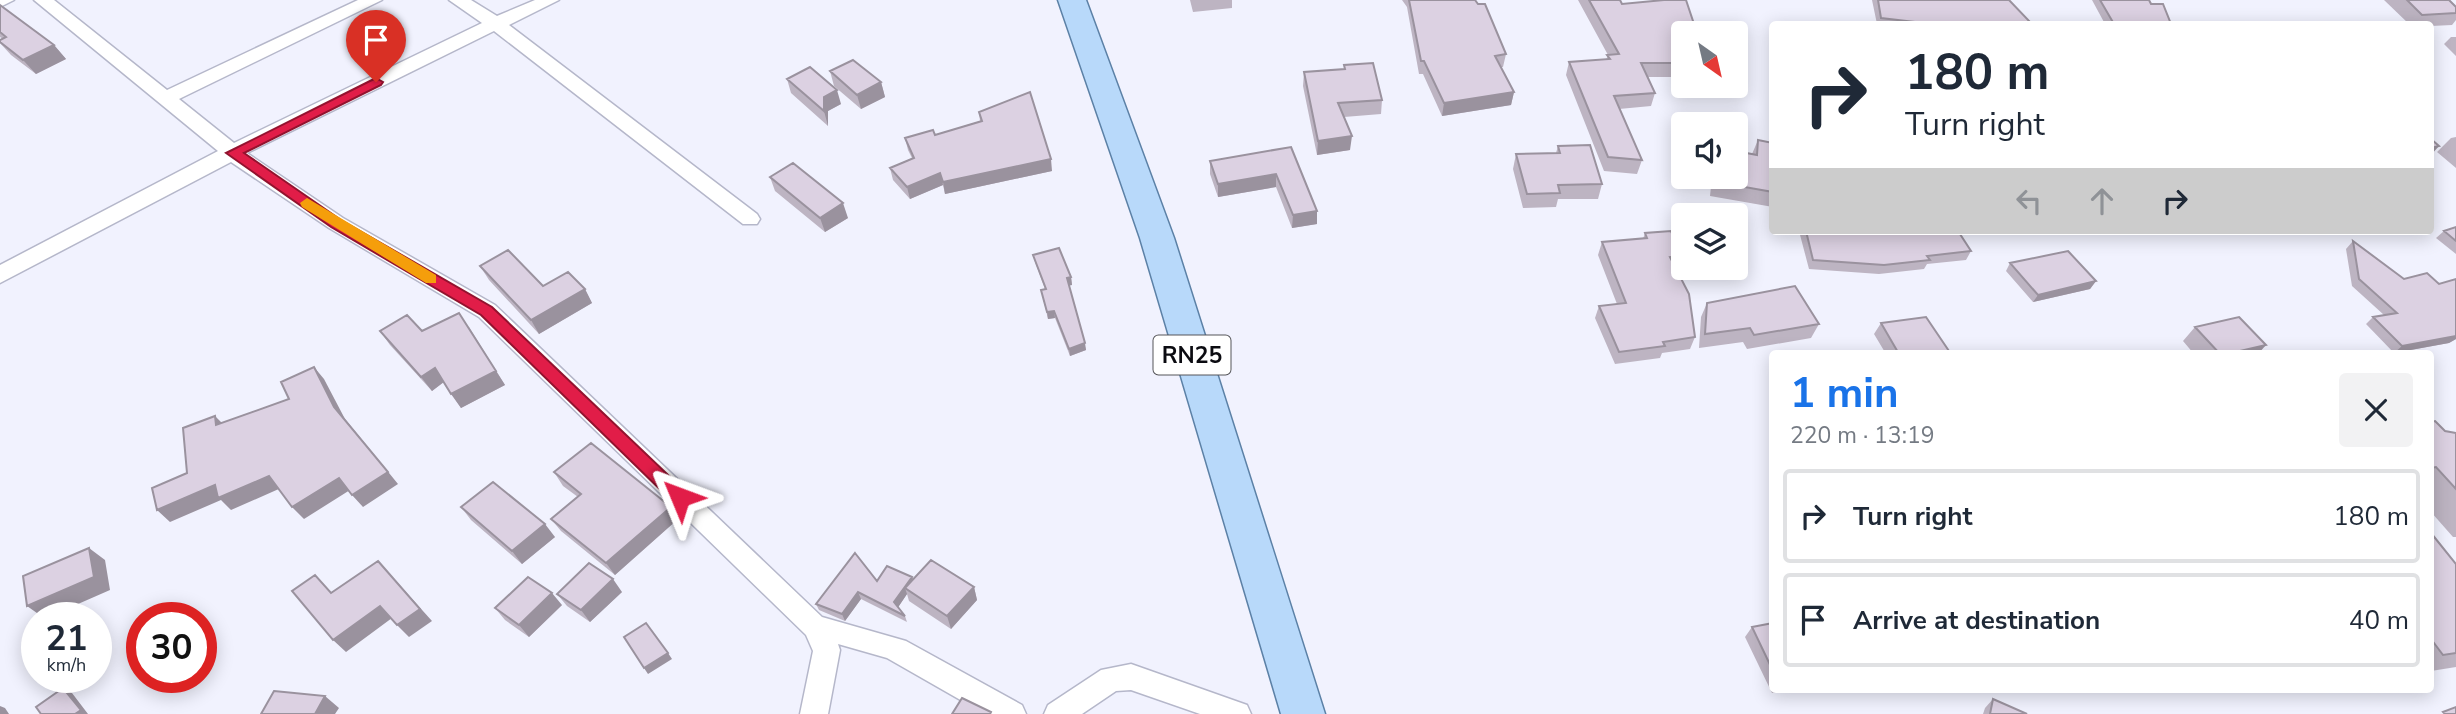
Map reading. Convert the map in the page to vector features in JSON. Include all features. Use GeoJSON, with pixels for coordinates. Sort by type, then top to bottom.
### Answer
{"type":"FeatureCollection","features":[{"type":"Feature","properties":{"kind":"main road","name":"RN25"},"geometry":{"type":"LineString","coordinates":[[1072,0],[1157,238],[1303,714]]}},
{"type":"Feature","properties":{"kind":"street"},"geometry":{"type":"LineString","coordinates":[[43,0],[233,153],[336,223],[487,311],[815,627],[827,650],[814,714]]}},
{"type":"Feature","properties":{"kind":"street"},"geometry":{"type":"LineString","coordinates":[[165,98],[373,0]]}},
{"type":"Feature","properties":{"kind":"street"},"geometry":{"type":"LineString","coordinates":[[458,0],[495,23],[750,219]]}},
{"type":"Feature","properties":{"kind":"street"},"geometry":{"type":"LineString","coordinates":[[0,275],[233,153],[495,23],[550,0]]}},
{"type":"Feature","properties":{"kind":"street"},"geometry":{"type":"LineString","coordinates":[[815,627],[874,642],[906,654],[988,703],[1012,714]]}},
{"type":"Feature","properties":{"kind":"street"},"geometry":{"type":"LineString","coordinates":[[1058,714],[1111,680],[1130,677],[1237,714]]}},
{"type":"Feature","properties":{"kind":"building"},"geometry":{"type":"Polygon","coordinates":[[[1409,0],[1475,0],[1478,4],[1485,4],[1506,54],[1495,56],[1514,92],[1444,103],[1424,61],[1421,61],[1409,0]]]}},
{"type":"Feature","properties":{"kind":"building"},"geometry":{"type":"Polygon","coordinates":[[[1589,0],[1620,0],[1622,4],[1686,0],[1693,21],[1671,21],[1671,63],[1641,63],[1655,93],[1614,96],[1642,160],[1608,157],[1569,62],[1610,59],[1607,55],[1619,54],[1589,0]]]}},
{"type":"Feature","properties":{"kind":"building"},"geometry":{"type":"Polygon","coordinates":[[[1878,0],[2009,0],[2029,21],[1906,21],[1881,18],[1878,0]]]}},
{"type":"Feature","properties":{"kind":"building"},"geometry":{"type":"Polygon","coordinates":[[[2100,0],[2149,0],[2151,4],[2163,4],[2170,21],[2112,21],[2100,0]]]}},
{"type":"Feature","properties":{"kind":"building"},"geometry":{"type":"Polygon","coordinates":[[[2407,0],[2449,0],[2456,7],[2456,13],[2422,15],[2407,0]]]}},
{"type":"Feature","properties":{"kind":"building"},"geometry":{"type":"Polygon","coordinates":[[[0,5],[54,45],[23,60],[0,42],[6,37],[0,32],[0,5]]]}},
{"type":"Feature","properties":{"kind":"building"},"geometry":{"type":"Polygon","coordinates":[[[853,60],[881,82],[857,95],[830,71],[853,60]]]}},
{"type":"Feature","properties":{"kind":"building"},"geometry":{"type":"Polygon","coordinates":[[[1373,63],[1382,100],[1338,103],[1352,136],[1318,141],[1304,72],[1345,69],[1344,65],[1373,63]]]}},
{"type":"Feature","properties":{"kind":"building"},"geometry":{"type":"Polygon","coordinates":[[[810,67],[837,90],[824,97],[824,111],[787,79],[810,67]]]}},
{"type":"Feature","properties":{"kind":"building"},"geometry":{"type":"Polygon","coordinates":[[[1030,92],[1051,159],[943,182],[940,173],[907,187],[890,168],[914,158],[905,138],[933,130],[935,135],[982,121],[979,112],[1030,92]]]}},
{"type":"Feature","properties":{"kind":"building"},"geometry":{"type":"Polygon","coordinates":[[[1758,140],[1769,142],[1769,191],[1748,188],[1748,153],[1757,155],[1758,140]]]}},
{"type":"Feature","properties":{"kind":"building"},"geometry":{"type":"Polygon","coordinates":[[[1590,145],[1602,184],[1558,185],[1560,193],[1527,194],[1516,154],[1560,153],[1558,146],[1590,145]]]}},
{"type":"Feature","properties":{"kind":"building"},"geometry":{"type":"Polygon","coordinates":[[[1291,147],[1317,211],[1293,215],[1276,174],[1218,184],[1210,161],[1291,147]]]}},
{"type":"Feature","properties":{"kind":"building"},"geometry":{"type":"Polygon","coordinates":[[[793,163],[843,203],[820,218],[770,177],[793,163]]]}},
{"type":"Feature","properties":{"kind":"building"},"geometry":{"type":"Polygon","coordinates":[[[2456,227],[2456,241],[2444,231],[2456,227]]]}},
{"type":"Feature","properties":{"kind":"building"},"geometry":{"type":"Polygon","coordinates":[[[1671,231],[1671,280],[1682,280],[1689,294],[1695,337],[1663,342],[1665,346],[1619,352],[1599,306],[1626,303],[1602,242],[1647,238],[1645,233],[1671,231]]]}},
{"type":"Feature","properties":{"kind":"building"},"geometry":{"type":"Polygon","coordinates":[[[1807,235],[1961,235],[1971,251],[1927,256],[1930,260],[1884,265],[1813,260],[1807,235]]]}},
{"type":"Feature","properties":{"kind":"building"},"geometry":{"type":"Polygon","coordinates":[[[2353,241],[2404,279],[2427,273],[2439,284],[2456,279],[2456,336],[2402,346],[2373,317],[2397,313],[2359,279],[2353,241]]]}},
{"type":"Feature","properties":{"kind":"building"},"geometry":{"type":"Polygon","coordinates":[[[1059,248],[1071,277],[1067,278],[1085,343],[1069,349],[1054,311],[1047,312],[1041,290],[1046,289],[1033,255],[1059,248]]]}},
{"type":"Feature","properties":{"kind":"building"},"geometry":{"type":"Polygon","coordinates":[[[508,250],[543,286],[568,272],[585,289],[531,320],[480,266],[508,250]]]}},
{"type":"Feature","properties":{"kind":"building"},"geometry":{"type":"Polygon","coordinates":[[[2068,251],[2096,281],[2038,295],[2010,263],[2068,251]]]}},
{"type":"Feature","properties":{"kind":"building"},"geometry":{"type":"Polygon","coordinates":[[[1795,286],[1819,324],[1754,335],[1750,328],[1705,334],[1707,303],[1795,286]]]}},
{"type":"Feature","properties":{"kind":"building"},"geometry":{"type":"Polygon","coordinates":[[[459,313],[496,371],[451,394],[435,368],[421,377],[380,331],[407,315],[422,331],[459,313]]]}},
{"type":"Feature","properties":{"kind":"building"},"geometry":{"type":"Polygon","coordinates":[[[1926,317],[1948,350],[1897,350],[1881,323],[1926,317]]]}},
{"type":"Feature","properties":{"kind":"building"},"geometry":{"type":"Polygon","coordinates":[[[2239,317],[2266,345],[2244,350],[2216,350],[2195,327],[2239,317]]]}},
{"type":"Feature","properties":{"kind":"building"},"geometry":{"type":"Polygon","coordinates":[[[314,367],[334,407],[388,472],[352,495],[339,478],[292,507],[269,476],[218,498],[215,485],[157,510],[152,488],[187,473],[183,428],[215,416],[216,425],[289,399],[281,382],[314,367]]]}},
{"type":"Feature","properties":{"kind":"building"},"geometry":{"type":"Polygon","coordinates":[[[2434,421],[2445,431],[2456,433],[2456,489],[2434,467],[2434,421]]]}},
{"type":"Feature","properties":{"kind":"building"},"geometry":{"type":"Polygon","coordinates":[[[591,443],[671,507],[606,563],[551,519],[581,494],[554,472],[591,443]]]}},
{"type":"Feature","properties":{"kind":"building"},"geometry":{"type":"Polygon","coordinates":[[[493,482],[545,524],[512,551],[461,507],[493,482]]]}},
{"type":"Feature","properties":{"kind":"building"},"geometry":{"type":"Polygon","coordinates":[[[2434,537],[2456,564],[2456,653],[2443,655],[2434,643],[2434,537]]]}},
{"type":"Feature","properties":{"kind":"building"},"geometry":{"type":"Polygon","coordinates":[[[89,548],[94,577],[36,602],[26,602],[23,576],[89,548]]]}},
{"type":"Feature","properties":{"kind":"building"},"geometry":{"type":"Polygon","coordinates":[[[855,553],[877,581],[887,566],[912,577],[894,602],[905,616],[858,592],[842,614],[816,604],[855,553]]]}},
{"type":"Feature","properties":{"kind":"building"},"geometry":{"type":"Polygon","coordinates":[[[931,560],[974,587],[947,616],[905,588],[931,560]]]}},
{"type":"Feature","properties":{"kind":"building"},"geometry":{"type":"Polygon","coordinates":[[[378,561],[420,609],[397,625],[380,606],[333,640],[292,591],[315,575],[331,593],[378,561]]]}},
{"type":"Feature","properties":{"kind":"building"},"geometry":{"type":"Polygon","coordinates":[[[589,563],[613,579],[581,610],[557,594],[589,563]]]}},
{"type":"Feature","properties":{"kind":"building"},"geometry":{"type":"Polygon","coordinates":[[[528,577],[552,593],[519,625],[495,608],[528,577]]]}},
{"type":"Feature","properties":{"kind":"building"},"geometry":{"type":"Polygon","coordinates":[[[646,623],[668,653],[644,668],[624,637],[646,623]]]}},
{"type":"Feature","properties":{"kind":"building"},"geometry":{"type":"Polygon","coordinates":[[[1769,624],[1769,663],[1752,627],[1769,624]]]}},
{"type":"Feature","properties":{"kind":"building"},"geometry":{"type":"Polygon","coordinates":[[[274,691],[325,696],[315,714],[261,714],[274,691]]]}},
{"type":"Feature","properties":{"kind":"building"},"geometry":{"type":"Polygon","coordinates":[[[56,693],[67,693],[81,710],[75,714],[41,714],[36,707],[56,693]]]}},
{"type":"Feature","properties":{"kind":"building"},"geometry":{"type":"Polygon","coordinates":[[[962,698],[991,712],[990,714],[952,714],[962,698]]]}},
{"type":"Feature","properties":{"kind":"building"},"geometry":{"type":"Polygon","coordinates":[[[1993,699],[2027,714],[1990,714],[1993,699]]]}},
{"type":"Feature","properties":{"kind":"building"},"geometry":{"type":"Polygon","coordinates":[[[2456,707],[2456,714],[2443,712],[2456,707]]]}},
{"type":"Feature","properties":{"kind":"slow traffic"},"geometry":{"type":"LineString","coordinates":[[307,203],[431,279]]}},
{"type":"Feature","properties":{"kind":"route"},"geometry":{"type":"LineString","coordinates":[[376,82],[233,153],[336,223],[487,311],[680,497]]}}]}
